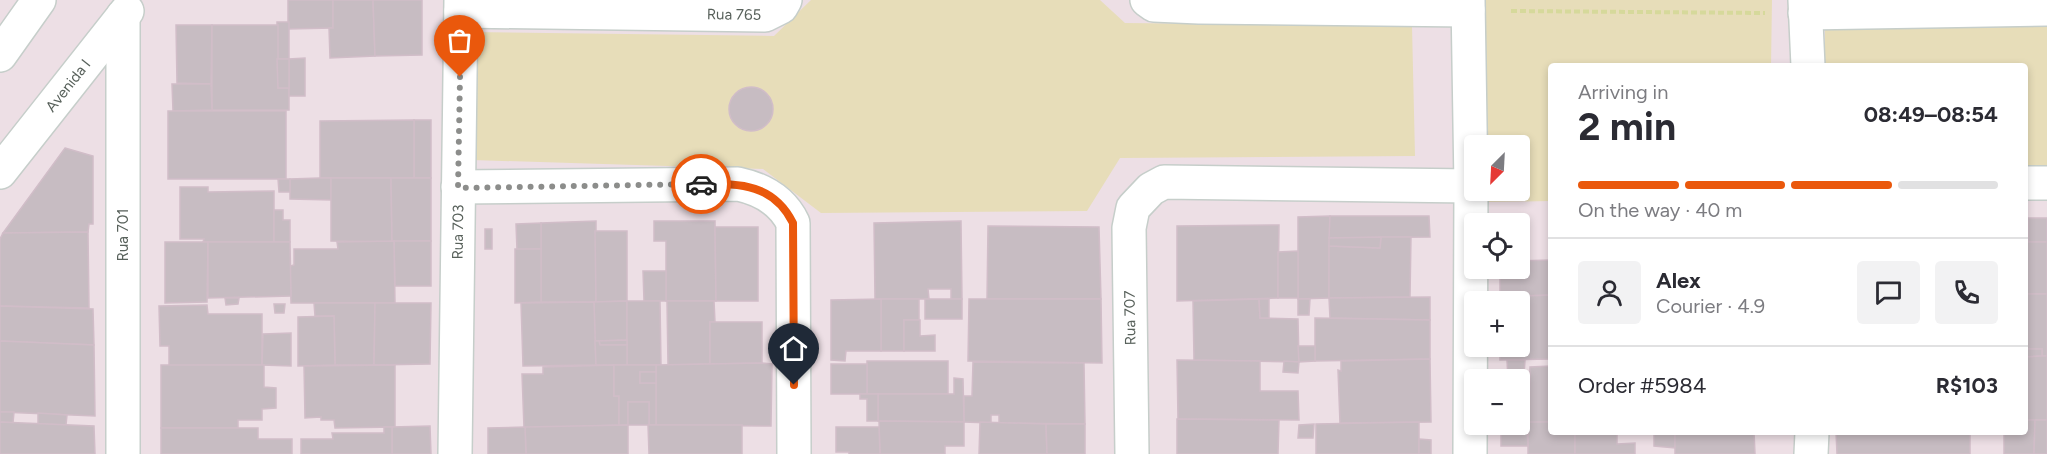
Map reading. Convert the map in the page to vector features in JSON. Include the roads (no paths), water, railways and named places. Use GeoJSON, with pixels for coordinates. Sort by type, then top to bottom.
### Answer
{"type":"FeatureCollection","features":[{"type":"Feature","properties":{"kind":"street"},"geometry":{"type":"LineString","coordinates":[[0,55],[39,0]]}},
{"type":"Feature","properties":{"kind":"street","name":"Rua 765"},"geometry":{"type":"LineString","coordinates":[[461,6],[765,15],[781,8],[785,0]]}},
{"type":"Feature","properties":{"kind":"street"},"geometry":{"type":"LineString","coordinates":[[1147,0],[1155,5],[1199,7],[1468,5],[1470,135]]}},
{"type":"Feature","properties":{"kind":"street","name":"Rua 703"},"geometry":{"type":"LineString","coordinates":[[455,454],[461,6]]}},
{"type":"Feature","properties":{"kind":"street"},"geometry":{"type":"LineString","coordinates":[[1808,63],[1805,7],[2047,9]]}},
{"type":"Feature","properties":{"kind":"street","name":"Avenida I"},"geometry":{"type":"LineString","coordinates":[[3,159],[129,8]]}},
{"type":"Feature","properties":{"kind":"street","name":"Rua 701"},"geometry":{"type":"LineString","coordinates":[[123,454],[129,8]]}},
{"type":"Feature","properties":{"kind":"street","name":"Rua 707"},"geometry":{"type":"LineString","coordinates":[[1132,454],[1129,228],[1133,208],[1151,189],[1164,182],[1464,186]]}},
{"type":"Feature","properties":{"kind":"street"},"geometry":{"type":"LineString","coordinates":[[2028,183],[2047,183]]}},
{"type":"Feature","properties":{"kind":"street"},"geometry":{"type":"LineString","coordinates":[[458,188],[738,184],[756,188],[779,203],[793,223],[794,454]]}},
{"type":"Feature","properties":{"kind":"street"},"geometry":{"type":"LineString","coordinates":[[1470,454],[1471,201]]}},
{"type":"Feature","properties":{"kind":"street"},"geometry":{"type":"LineString","coordinates":[[1811,454],[1812,435]]}}]}
